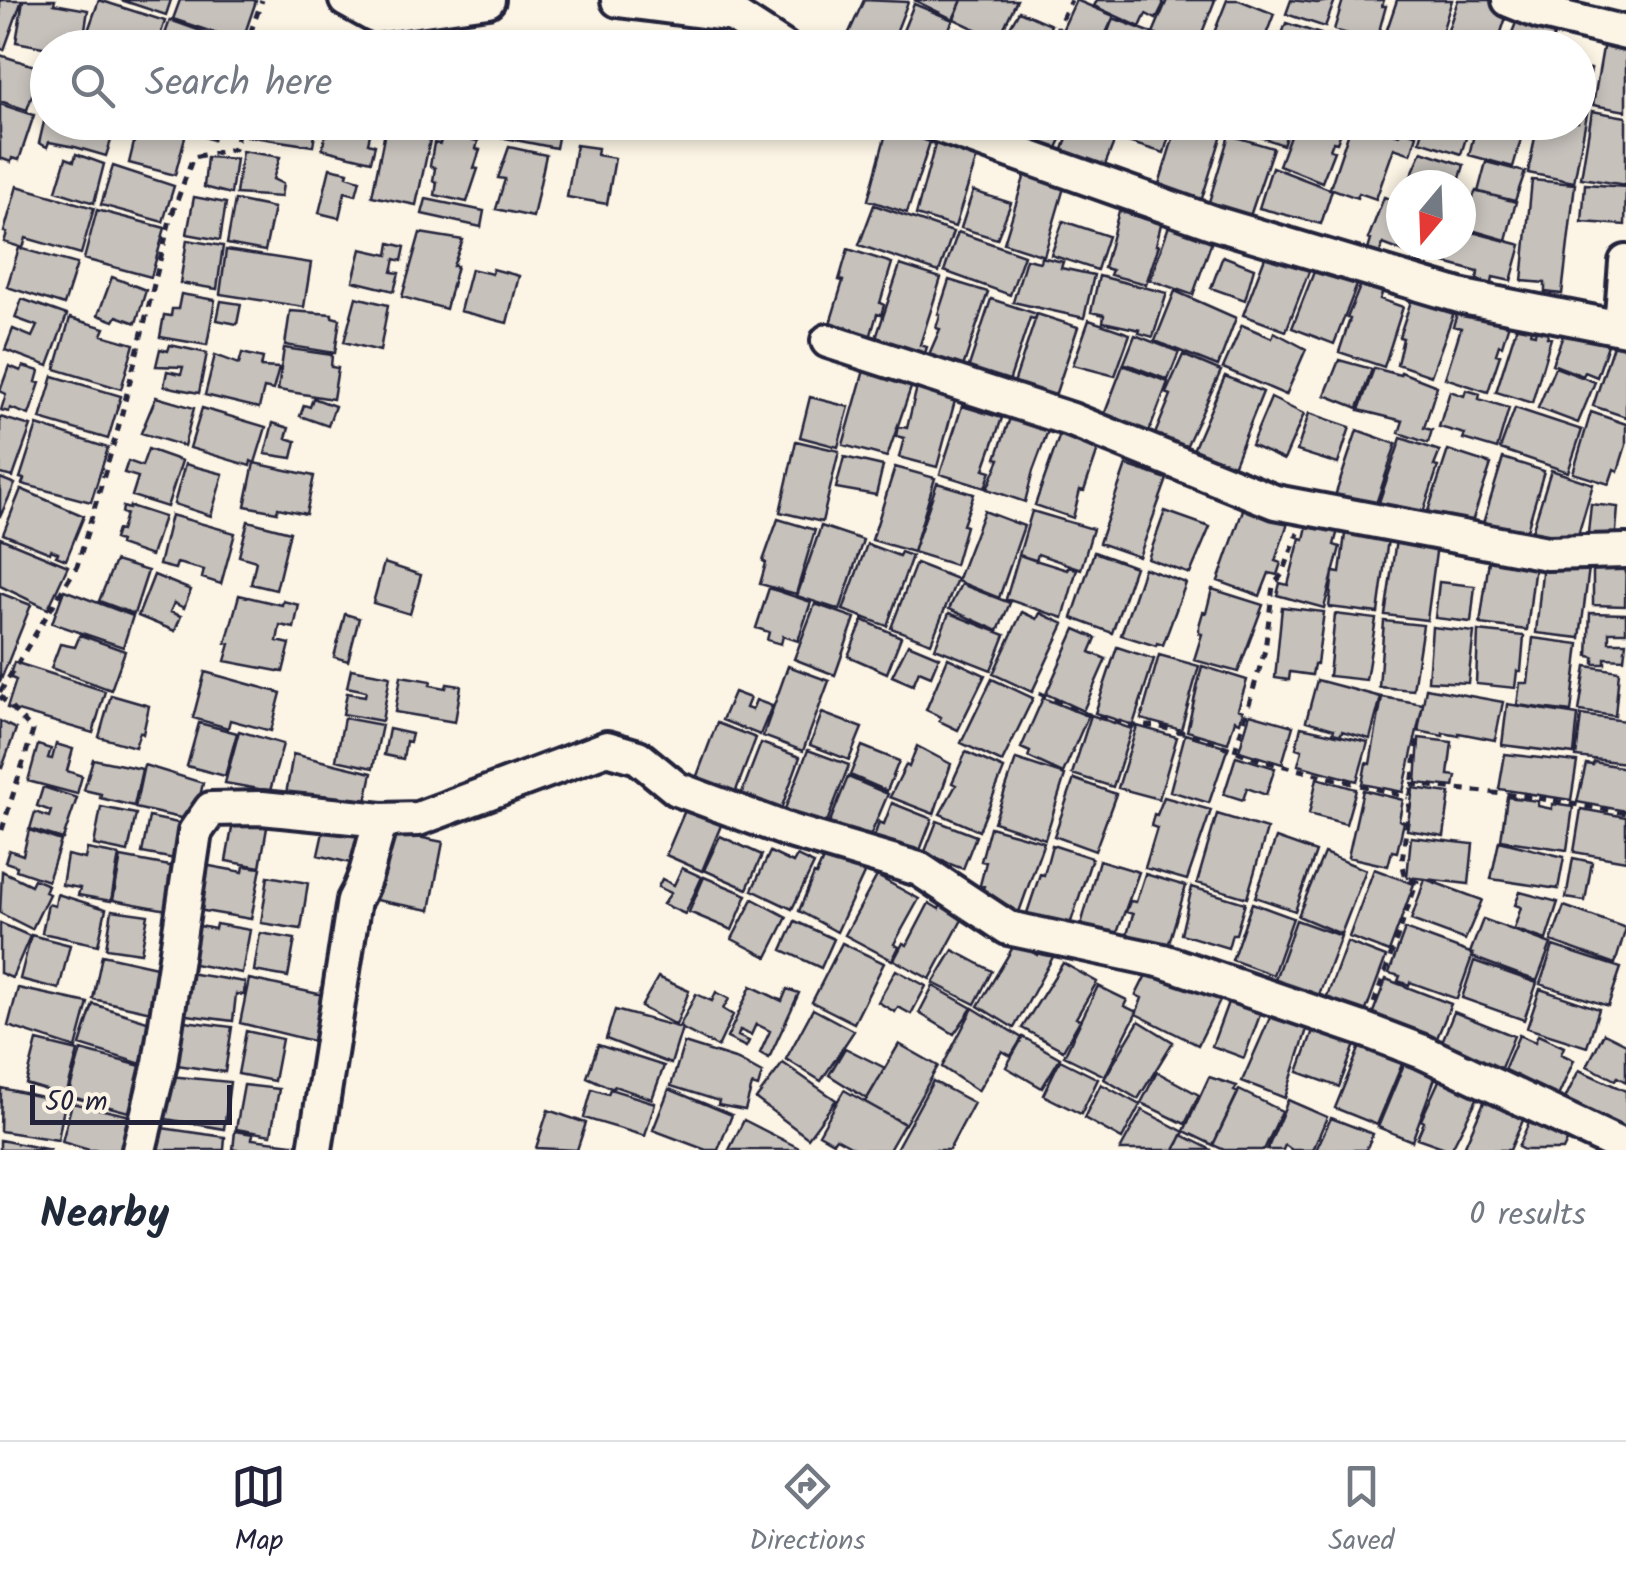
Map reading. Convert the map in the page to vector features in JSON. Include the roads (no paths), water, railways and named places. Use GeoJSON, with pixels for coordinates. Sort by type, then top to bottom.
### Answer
{"type":"FeatureCollection","features":[{"type":"Feature","properties":{"kind":"street"},"geometry":{"type":"LineString","coordinates":[[346,0],[374,16],[488,0]]}},
{"type":"Feature","properties":{"kind":"street"},"geometry":{"type":"LineString","coordinates":[[618,0],[734,15],[757,30]]}},
{"type":"Feature","properties":{"kind":"street"},"geometry":{"type":"LineString","coordinates":[[1509,0],[1538,12],[1626,33]]}},
{"type":"Feature","properties":{"kind":"street"},"geometry":{"type":"LineString","coordinates":[[980,140],[1233,229],[1463,297],[1624,328],[1626,262]]}},
{"type":"Feature","properties":{"kind":"street"},"geometry":{"type":"LineString","coordinates":[[828,341],[1072,420],[1275,502],[1547,553],[1626,551]]}},
{"type":"Feature","properties":{"kind":"street"},"geometry":{"type":"LineString","coordinates":[[139,1150],[160,1063],[195,832],[211,809],[281,809],[382,820],[418,819],[606,748],[638,758],[676,789],[790,831],[919,870],[1008,928],[1163,961],[1364,1030],[1422,1052],[1626,1148]]}},
{"type":"Feature","properties":{"kind":"street"},"geometry":{"type":"LineString","coordinates":[[314,1150],[354,900],[366,881],[372,844],[382,820]]}}]}
